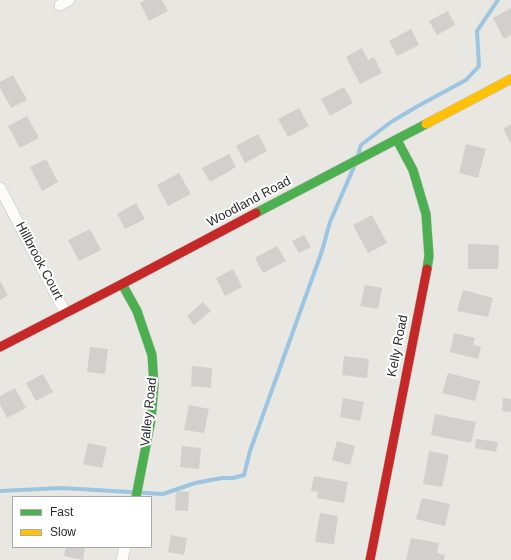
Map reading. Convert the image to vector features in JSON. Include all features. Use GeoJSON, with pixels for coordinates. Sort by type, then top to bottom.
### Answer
{"type":"FeatureCollection","features":[{"type":"Feature","properties":{"kind":"street","name":"Woodland Road"},"geometry":{"type":"LineString","coordinates":[[0,347],[66,314],[511,79]]}},
{"type":"Feature","properties":{"kind":"street","name":"Kelly Road"},"geometry":{"type":"LineString","coordinates":[[370,560],[429,256],[426,214],[413,170],[397,140]]}},
{"type":"Feature","properties":{"kind":"street","name":"Hillbrook Court"},"geometry":{"type":"LineString","coordinates":[[0,188],[66,314]]}},
{"type":"Feature","properties":{"kind":"street","name":"Valley Road"},"geometry":{"type":"LineString","coordinates":[[122,284],[137,311],[152,355],[154,385],[151,420],[136,496]]}},
{"type":"Feature","properties":{"kind":"street"},"geometry":{"type":"LineString","coordinates":[[122,560],[125,548]]}},
{"type":"Feature","properties":{"kind":"building"},"geometry":{"type":"Polygon","coordinates":[[[145,0],[162,0],[168,11],[149,21],[140,3],[145,0]]]}},
{"type":"Feature","properties":{"kind":"building"},"geometry":{"type":"Polygon","coordinates":[[[511,8],[511,35],[504,39],[493,18],[511,8]]]}},
{"type":"Feature","properties":{"kind":"building"},"geometry":{"type":"Polygon","coordinates":[[[448,11],[455,25],[437,35],[429,21],[448,11]]]}},
{"type":"Feature","properties":{"kind":"building"},"geometry":{"type":"Polygon","coordinates":[[[411,29],[419,45],[397,56],[389,41],[411,29]]]}},
{"type":"Feature","properties":{"kind":"building"},"geometry":{"type":"Polygon","coordinates":[[[362,48],[368,60],[374,57],[382,73],[360,84],[346,57],[362,48]]]}},
{"type":"Feature","properties":{"kind":"building"},"geometry":{"type":"Polygon","coordinates":[[[13,75],[27,100],[11,108],[0,88],[0,82],[13,75]]]}},
{"type":"Feature","properties":{"kind":"building"},"geometry":{"type":"Polygon","coordinates":[[[344,87],[353,103],[330,116],[321,99],[344,87]]]}},
{"type":"Feature","properties":{"kind":"building"},"geometry":{"type":"Polygon","coordinates":[[[299,108],[309,126],[288,137],[278,119],[299,108]]]}},
{"type":"Feature","properties":{"kind":"building"},"geometry":{"type":"Polygon","coordinates":[[[27,116],[39,138],[20,148],[8,126],[27,116]]]}},
{"type":"Feature","properties":{"kind":"building"},"geometry":{"type":"Polygon","coordinates":[[[511,124],[511,144],[503,129],[511,124]]]}},
{"type":"Feature","properties":{"kind":"building"},"geometry":{"type":"Polygon","coordinates":[[[258,134],[267,151],[245,163],[236,146],[258,134]]]}},
{"type":"Feature","properties":{"kind":"building"},"geometry":{"type":"Polygon","coordinates":[[[466,144],[486,149],[478,178],[459,173],[466,144]]]}},
{"type":"Feature","properties":{"kind":"building"},"geometry":{"type":"Polygon","coordinates":[[[229,154],[236,167],[210,182],[202,168],[229,154]]]}},
{"type":"Feature","properties":{"kind":"building"},"geometry":{"type":"Polygon","coordinates":[[[46,159],[58,182],[42,191],[30,167],[46,159]]]}},
{"type":"Feature","properties":{"kind":"building"},"geometry":{"type":"Polygon","coordinates":[[[179,173],[191,194],[168,206],[157,185],[179,173]]]}},
{"type":"Feature","properties":{"kind":"building"},"geometry":{"type":"Polygon","coordinates":[[[136,203],[145,219],[125,229],[117,214],[136,203]]]}},
{"type":"Feature","properties":{"kind":"building"},"geometry":{"type":"Polygon","coordinates":[[[372,215],[387,243],[368,253],[353,225],[372,215]]]}},
{"type":"Feature","properties":{"kind":"building"},"geometry":{"type":"Polygon","coordinates":[[[90,229],[101,250],[79,261],[68,240],[90,229]]]}},
{"type":"Feature","properties":{"kind":"building"},"geometry":{"type":"Polygon","coordinates":[[[304,235],[311,247],[299,253],[292,241],[304,235]]]}},
{"type":"Feature","properties":{"kind":"building"},"geometry":{"type":"Polygon","coordinates":[[[468,244],[499,245],[498,269],[468,269],[468,244]]]}},
{"type":"Feature","properties":{"kind":"building"},"geometry":{"type":"Polygon","coordinates":[[[277,246],[286,261],[263,273],[255,258],[277,246]]]}},
{"type":"Feature","properties":{"kind":"building"},"geometry":{"type":"Polygon","coordinates":[[[233,269],[242,287],[225,296],[216,278],[233,269]]]}},
{"type":"Feature","properties":{"kind":"building"},"geometry":{"type":"Polygon","coordinates":[[[0,281],[8,295],[0,300],[0,281]]]}},
{"type":"Feature","properties":{"kind":"building"},"geometry":{"type":"Polygon","coordinates":[[[365,285],[382,288],[378,309],[360,306],[365,285]]]}},
{"type":"Feature","properties":{"kind":"building"},"geometry":{"type":"Polygon","coordinates":[[[463,290],[493,298],[488,317],[457,311],[463,290]]]}},
{"type":"Feature","properties":{"kind":"building"},"geometry":{"type":"Polygon","coordinates":[[[203,302],[211,311],[194,325],[187,316],[203,302]]]}},
{"type":"Feature","properties":{"kind":"building"},"geometry":{"type":"Polygon","coordinates":[[[454,333],[475,338],[473,345],[481,347],[478,359],[450,352],[454,333]]]}},
{"type":"Feature","properties":{"kind":"building"},"geometry":{"type":"Polygon","coordinates":[[[90,347],[108,349],[105,374],[87,372],[90,347]]]}},
{"type":"Feature","properties":{"kind":"building"},"geometry":{"type":"Polygon","coordinates":[[[344,356],[369,359],[367,378],[342,375],[344,356]]]}},
{"type":"Feature","properties":{"kind":"building"},"geometry":{"type":"Polygon","coordinates":[[[192,366],[212,368],[211,388],[191,386],[192,366]]]}},
{"type":"Feature","properties":{"kind":"building"},"geometry":{"type":"Polygon","coordinates":[[[448,373],[480,381],[475,401],[442,393],[448,373]]]}},
{"type":"Feature","properties":{"kind":"building"},"geometry":{"type":"Polygon","coordinates":[[[43,374],[53,392],[36,401],[26,383],[43,374]]]}},
{"type":"Feature","properties":{"kind":"building"},"geometry":{"type":"Polygon","coordinates":[[[15,388],[26,408],[7,418],[0,404],[0,396],[15,388]]]}},
{"type":"Feature","properties":{"kind":"building"},"geometry":{"type":"Polygon","coordinates":[[[343,398],[364,402],[360,421],[340,417],[343,398]]]}},
{"type":"Feature","properties":{"kind":"building"},"geometry":{"type":"Polygon","coordinates":[[[503,398],[511,399],[511,412],[502,411],[503,398]]]}},
{"type":"Feature","properties":{"kind":"building"},"geometry":{"type":"Polygon","coordinates":[[[189,405],[209,409],[204,433],[184,430],[189,405]]]}},
{"type":"Feature","properties":{"kind":"building"},"geometry":{"type":"Polygon","coordinates":[[[435,414],[476,422],[471,443],[431,435],[435,414]]]}},
{"type":"Feature","properties":{"kind":"building"},"geometry":{"type":"Polygon","coordinates":[[[476,439],[498,442],[496,452],[475,448],[476,439]]]}},
{"type":"Feature","properties":{"kind":"building"},"geometry":{"type":"Polygon","coordinates":[[[337,441],[355,446],[350,465],[332,460],[337,441]]]}},
{"type":"Feature","properties":{"kind":"building"},"geometry":{"type":"Polygon","coordinates":[[[88,443],[107,447],[102,468],[83,464],[88,443]]]}},
{"type":"Feature","properties":{"kind":"building"},"geometry":{"type":"Polygon","coordinates":[[[182,446],[201,448],[199,469],[180,467],[182,446]]]}},
{"type":"Feature","properties":{"kind":"building"},"geometry":{"type":"Polygon","coordinates":[[[429,451],[449,455],[442,487],[423,484],[429,451]]]}},
{"type":"Feature","properties":{"kind":"building"},"geometry":{"type":"Polygon","coordinates":[[[314,476],[348,482],[344,503],[317,498],[318,492],[311,491],[314,476]]]}},
{"type":"Feature","properties":{"kind":"building"},"geometry":{"type":"Polygon","coordinates":[[[176,491],[189,492],[188,511],[175,510],[176,491]]]}},
{"type":"Feature","properties":{"kind":"building"},"geometry":{"type":"Polygon","coordinates":[[[422,498],[450,504],[445,526],[416,519],[422,498]]]}},
{"type":"Feature","properties":{"kind":"building"},"geometry":{"type":"Polygon","coordinates":[[[320,513],[338,516],[334,544],[315,542],[320,513]]]}},
{"type":"Feature","properties":{"kind":"building"},"geometry":{"type":"Polygon","coordinates":[[[171,535],[187,538],[184,555],[168,552],[171,535]]]}},
{"type":"Feature","properties":{"kind":"building"},"geometry":{"type":"Polygon","coordinates":[[[411,538],[439,543],[437,553],[445,555],[444,560],[406,560],[411,538]]]}},
{"type":"Feature","properties":{"kind":"building"},"geometry":{"type":"Polygon","coordinates":[[[66,548],[85,548],[83,560],[64,556],[66,548]]]}},
{"type":"Feature","properties":{"kind":"waterway"},"geometry":{"type":"LineString","coordinates":[[358,155],[361,145],[391,122],[466,80],[479,66],[477,31],[498,0]]}},
{"type":"Feature","properties":{"kind":"waterway"},"geometry":{"type":"LineString","coordinates":[[0,491],[62,488],[163,494],[195,483],[244,475],[250,451],[322,251],[330,222],[354,167]]}},
{"type":"Feature","properties":{"kind":"traffic: fast"},"geometry":{"type":"LineString","coordinates":[[256,213],[426,124]]}},
{"type":"Feature","properties":{"kind":"traffic: fast"},"geometry":{"type":"LineString","coordinates":[[397,140],[413,170],[426,214],[429,256],[427,269]]}},
{"type":"Feature","properties":{"kind":"traffic: fast"},"geometry":{"type":"LineString","coordinates":[[122,284],[137,311],[152,355],[154,385],[151,420],[136,496]]}},
{"type":"Feature","properties":{"kind":"traffic: slow"},"geometry":{"type":"LineString","coordinates":[[426,124],[511,79]]}},
{"type":"Feature","properties":{"kind":"traffic: jam"},"geometry":{"type":"LineString","coordinates":[[0,347],[256,213]]}},
{"type":"Feature","properties":{"kind":"traffic: jam"},"geometry":{"type":"LineString","coordinates":[[370,560],[427,269]]}}]}
